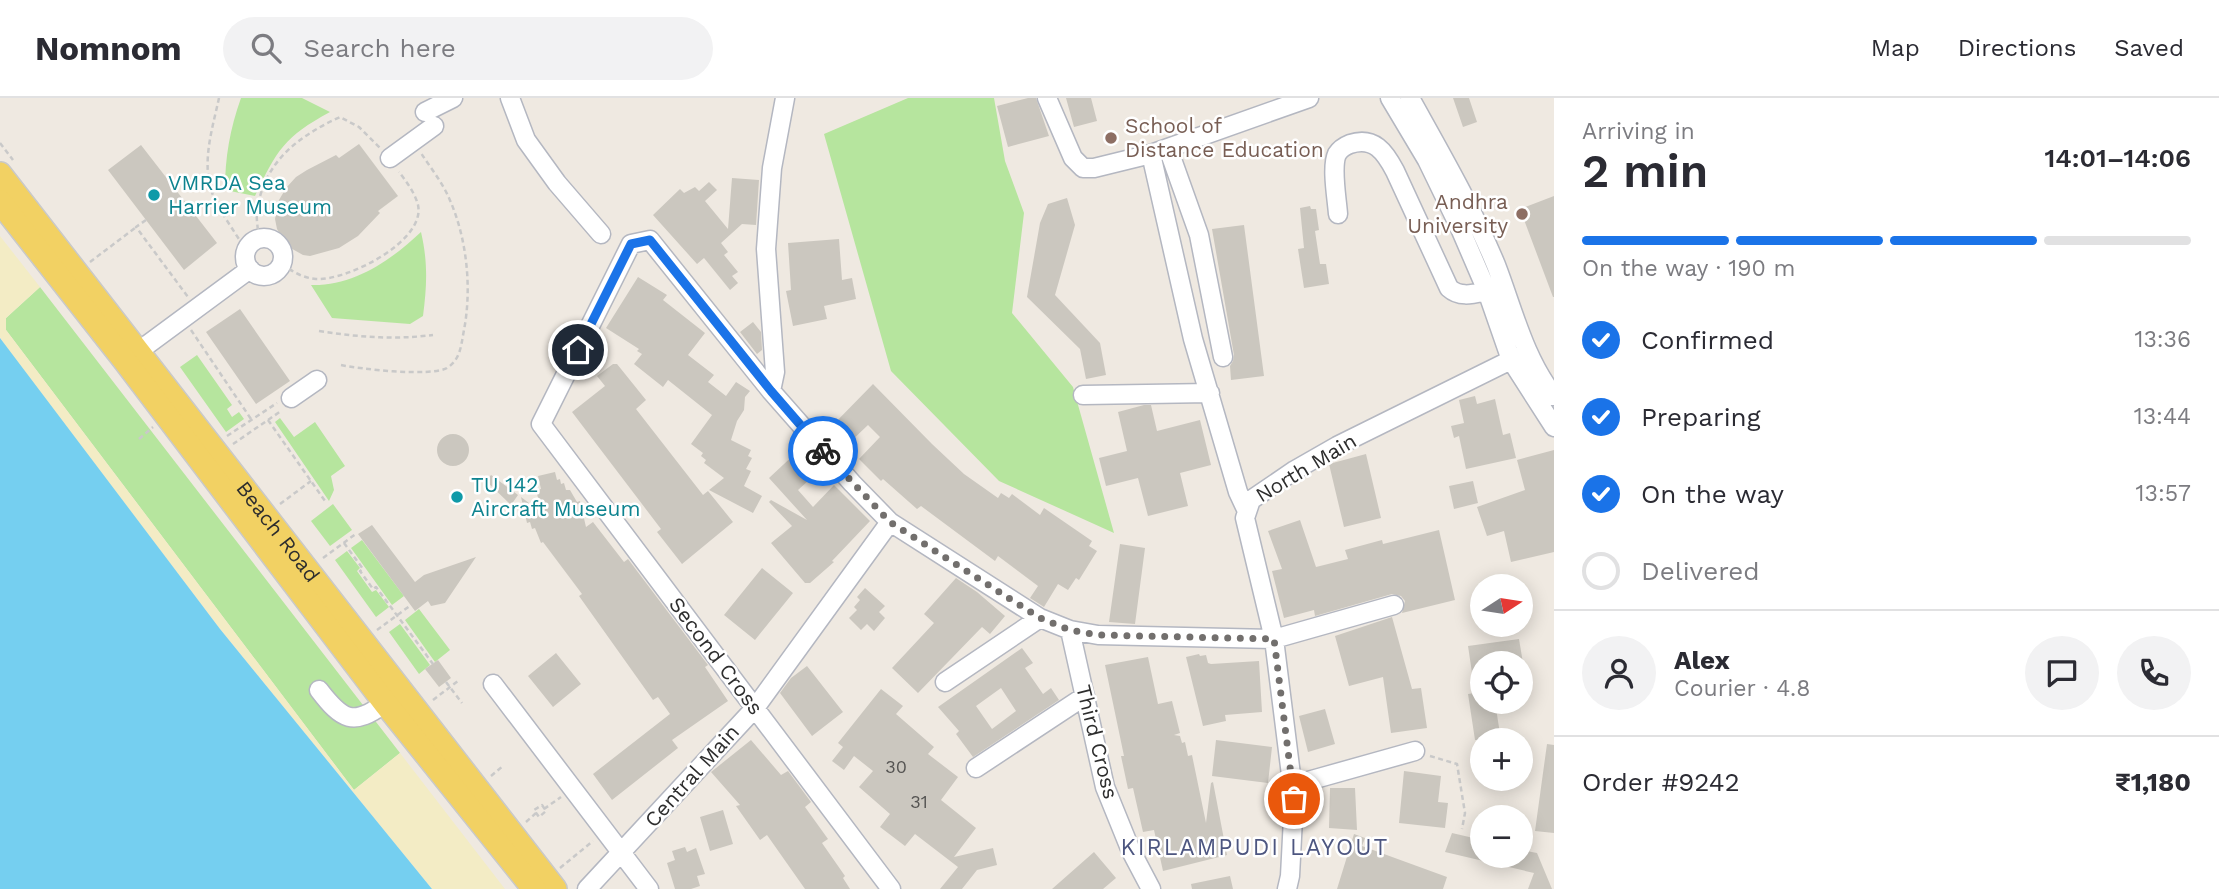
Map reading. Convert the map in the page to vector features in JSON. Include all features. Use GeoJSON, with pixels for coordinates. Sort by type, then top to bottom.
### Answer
{"type":"FeatureCollection","features":[{"type":"Feature","properties":{"kind":"main road","name":"Beach Road"},"geometry":{"type":"LineString","coordinates":[[0,174],[385,703],[534,889]]}},
{"type":"Feature","properties":{"kind":"main road","name":"Beach Road"},"geometry":{"type":"LineString","coordinates":[[0,202],[131,356],[557,880]]}},
{"type":"Feature","properties":{"kind":"street"},"geometry":{"type":"LineString","coordinates":[[390,158],[453,98]]}},
{"type":"Feature","properties":{"kind":"street"},"geometry":{"type":"LineString","coordinates":[[510,98],[526,139],[556,183],[601,234]]}},
{"type":"Feature","properties":{"kind":"street"},"geometry":{"type":"LineString","coordinates":[[785,98],[772,168],[766,249],[775,372],[771,391],[890,522],[1040,618],[1070,630],[1098,635],[1274,639],[1394,605]]}},
{"type":"Feature","properties":{"kind":"street"},"geometry":{"type":"LineString","coordinates":[[1047,98],[1073,158],[1083,168],[1094,168],[1159,151],[1309,98]]}},
{"type":"Feature","properties":{"kind":"street"},"geometry":{"type":"LineString","coordinates":[[1390,98],[1439,184],[1487,291],[1554,427]]}},
{"type":"Feature","properties":{"kind":"street"},"geometry":{"type":"LineString","coordinates":[[1410,98],[1490,251],[1519,356],[1554,396]]}},
{"type":"Feature","properties":{"kind":"street"},"geometry":{"type":"LineString","coordinates":[[1338,214],[1335,165],[1337,154],[1353,143],[1366,141],[1377,145],[1395,171],[1449,288],[1454,293],[1463,295],[1487,291]]}},
{"type":"Feature","properties":{"kind":"street"},"geometry":{"type":"LineString","coordinates":[[1159,151],[1199,235],[1223,357]]}},
{"type":"Feature","properties":{"kind":"street"},"geometry":{"type":"LineString","coordinates":[[1159,151],[1193,339],[1238,492],[1246,509]]}},
{"type":"Feature","properties":{"kind":"street"},"geometry":{"type":"LineString","coordinates":[[265,237],[276,242],[283,252],[282,264],[273,274],[261,276],[250,269],[245,257],[252,244],[265,237]]}},
{"type":"Feature","properties":{"kind":"street","name":"Second Cross"},"geometry":{"type":"LineString","coordinates":[[771,391],[650,240],[631,244],[541,424],[891,889]]}},
{"type":"Feature","properties":{"kind":"street"},"geometry":{"type":"LineString","coordinates":[[131,356],[250,269]]}},
{"type":"Feature","properties":{"kind":"street","name":"North Main"},"geometry":{"type":"LineString","coordinates":[[1287,889],[1294,799],[1274,639],[1245,518],[1246,509],[1251,500],[1337,446],[1519,356]]}},
{"type":"Feature","properties":{"kind":"street"},"geometry":{"type":"LineString","coordinates":[[285,403],[317,380]]}},
{"type":"Feature","properties":{"kind":"street"},"geometry":{"type":"LineString","coordinates":[[1083,395],[1210,393]]}},
{"type":"Feature","properties":{"kind":"street","name":"Central Main"},"geometry":{"type":"LineString","coordinates":[[587,889],[755,708],[890,522]]}},
{"type":"Feature","properties":{"kind":"street"},"geometry":{"type":"LineString","coordinates":[[945,681],[1040,618]]}},
{"type":"Feature","properties":{"kind":"street","name":"Third Cross"},"geometry":{"type":"LineString","coordinates":[[1070,630],[1105,787],[1131,851],[1151,889]]}},
{"type":"Feature","properties":{"kind":"street"},"geometry":{"type":"LineString","coordinates":[[493,684],[649,889]]}},
{"type":"Feature","properties":{"kind":"street"},"geometry":{"type":"LineString","coordinates":[[319,690],[332,706],[347,718],[369,715],[385,703]]}},
{"type":"Feature","properties":{"kind":"street"},"geometry":{"type":"LineString","coordinates":[[976,768],[1085,696]]}},
{"type":"Feature","properties":{"kind":"street"},"geometry":{"type":"LineString","coordinates":[[1294,799],[1308,781],[1415,751]]}},
{"type":"Feature","properties":{"kind":"path"},"geometry":{"type":"LineString","coordinates":[[219,98],[211,136],[208,174],[211,192],[252,244]]}},
{"type":"Feature","properties":{"kind":"path"},"geometry":{"type":"LineString","coordinates":[[252,244],[264,187],[276,162],[290,145],[314,129],[340,117],[359,127],[390,158],[411,188],[418,206],[417,218],[396,247],[338,277],[316,279],[296,274],[282,264]]}},
{"type":"Feature","properties":{"kind":"path"},"geometry":{"type":"LineString","coordinates":[[341,365],[369,371],[445,369],[458,358],[468,309],[466,263],[460,231],[449,198],[419,150]]}},
{"type":"Feature","properties":{"kind":"path"},"geometry":{"type":"LineString","coordinates":[[90,262],[146,220]]}},
{"type":"Feature","properties":{"kind":"path"},"geometry":{"type":"LineString","coordinates":[[136,227],[251,419]]}},
{"type":"Feature","properties":{"kind":"path"},"geometry":{"type":"LineString","coordinates":[[318,331],[388,339],[433,335]]}},
{"type":"Feature","properties":{"kind":"path"},"geometry":{"type":"LineString","coordinates":[[227,436],[251,419],[285,403]]}},
{"type":"Feature","properties":{"kind":"path"},"geometry":{"type":"LineString","coordinates":[[233,444],[268,420],[285,403]]}},
{"type":"Feature","properties":{"kind":"path"},"geometry":{"type":"LineString","coordinates":[[268,420],[325,501]]}},
{"type":"Feature","properties":{"kind":"path"},"geometry":{"type":"LineString","coordinates":[[139,439],[156,425]]}},
{"type":"Feature","properties":{"kind":"path"},"geometry":{"type":"LineString","coordinates":[[279,505],[311,481]]}},
{"type":"Feature","properties":{"kind":"path"},"geometry":{"type":"LineString","coordinates":[[321,559],[357,533]]}},
{"type":"Feature","properties":{"kind":"path"},"geometry":{"type":"LineString","coordinates":[[344,543],[363,569],[359,571],[373,589],[376,587],[433,664]]}},
{"type":"Feature","properties":{"kind":"path"},"geometry":{"type":"LineString","coordinates":[[376,631],[411,605]]}},
{"type":"Feature","properties":{"kind":"path"},"geometry":{"type":"LineString","coordinates":[[430,702],[458,681]]}},
{"type":"Feature","properties":{"kind":"path"},"geometry":{"type":"LineString","coordinates":[[446,682],[462,703]]}},
{"type":"Feature","properties":{"kind":"path"},"geometry":{"type":"LineString","coordinates":[[1415,751],[1457,764],[1465,813],[1462,829]]}},
{"type":"Feature","properties":{"kind":"path"},"geometry":{"type":"LineString","coordinates":[[488,778],[503,766]]}},
{"type":"Feature","properties":{"kind":"path"},"geometry":{"type":"LineString","coordinates":[[523,824],[536,813],[539,817],[546,811],[544,809],[561,797]]}},
{"type":"Feature","properties":{"kind":"path"},"geometry":{"type":"LineString","coordinates":[[557,880],[593,841]]}},
{"type":"Feature","properties":{"kind":"green space"},"geometry":{"type":"Polygon","coordinates":[[[241,98],[302,98],[330,112],[292,137],[276,156],[255,196],[225,190],[229,143],[241,98]]]}},
{"type":"Feature","properties":{"kind":"green space"},"geometry":{"type":"Polygon","coordinates":[[[908,98],[994,98],[1005,161],[1024,213],[1012,313],[1073,387],[1114,533],[999,481],[891,371],[824,134],[908,98]]]}},
{"type":"Feature","properties":{"kind":"green space"},"geometry":{"type":"Polygon","coordinates":[[[421,232],[426,274],[423,316],[410,324],[332,318],[311,285],[342,281],[371,270],[397,253],[421,232]]]}},
{"type":"Feature","properties":{"kind":"green space"},"geometry":{"type":"Polygon","coordinates":[[[40,287],[400,753],[354,790],[6,330],[6,318],[40,287]]]}},
{"type":"Feature","properties":{"kind":"green space"},"geometry":{"type":"Polygon","coordinates":[[[197,355],[232,405],[227,409],[232,417],[239,412],[244,419],[226,432],[180,367],[197,355]]]}},
{"type":"Feature","properties":{"kind":"green space"},"geometry":{"type":"Polygon","coordinates":[[[280,418],[294,437],[315,422],[345,466],[331,476],[334,490],[329,501],[275,422],[280,418]]]}},
{"type":"Feature","properties":{"kind":"green space"},"geometry":{"type":"Polygon","coordinates":[[[333,504],[352,530],[330,546],[311,521],[333,504]]]}},
{"type":"Feature","properties":{"kind":"green space"},"geometry":{"type":"Polygon","coordinates":[[[362,540],[404,596],[392,605],[351,548],[362,540]]]}},
{"type":"Feature","properties":{"kind":"green space"},"geometry":{"type":"Polygon","coordinates":[[[347,551],[360,568],[357,571],[372,592],[376,590],[389,607],[376,617],[335,560],[347,551]]]}},
{"type":"Feature","properties":{"kind":"green space"},"geometry":{"type":"Polygon","coordinates":[[[419,609],[450,650],[435,662],[405,620],[419,609]]]}},
{"type":"Feature","properties":{"kind":"green space"},"geometry":{"type":"Polygon","coordinates":[[[400,624],[430,665],[419,674],[389,632],[400,624]]]}},
{"type":"Feature","properties":{"kind":"sand"},"geometry":{"type":"Polygon","coordinates":[[[0,236],[40,287],[6,318],[6,330],[354,790],[400,753],[505,889],[432,889],[220,629],[5,346],[0,337],[0,236]]]}},
{"type":"Feature","properties":{"kind":"water"},"geometry":{"type":"Polygon","coordinates":[[[0,338],[220,629],[432,889],[0,889],[0,338]]]}},
{"type":"Feature","properties":{"kind":"building"},"geometry":{"type":"Polygon","coordinates":[[[1036,98],[1049,136],[1008,147],[997,106],[1036,98]]]}},
{"type":"Feature","properties":{"kind":"building"},"geometry":{"type":"Polygon","coordinates":[[[1066,98],[1091,98],[1097,121],[1074,127],[1066,98]]]}},
{"type":"Feature","properties":{"kind":"building"},"geometry":{"type":"Polygon","coordinates":[[[1453,98],[1469,98],[1477,122],[1463,127],[1453,98]]]}},
{"type":"Feature","properties":{"kind":"building"},"geometry":{"type":"Polygon","coordinates":[[[359,144],[398,196],[378,211],[380,213],[358,236],[339,248],[310,256],[287,246],[277,229],[275,219],[279,200],[286,188],[307,170],[336,155],[339,158],[359,144]]]}},
{"type":"Feature","properties":{"kind":"building","name":"VMRDA Sea Harrier Museum"},"geometry":{"type":"Polygon","coordinates":[[[141,145],[217,243],[184,270],[108,170],[141,145]]]}},
{"type":"Feature","properties":{"kind":"building"},"geometry":{"type":"Polygon","coordinates":[[[732,178],[759,180],[756,225],[742,224],[721,243],[728,252],[724,255],[738,272],[732,276],[738,283],[730,290],[704,258],[697,264],[653,215],[680,189],[684,193],[695,187],[699,191],[709,182],[717,190],[705,201],[728,229],[732,178]]]}},
{"type":"Feature","properties":{"kind":"building"},"geometry":{"type":"Polygon","coordinates":[[[1554,196],[1554,297],[1553,297],[1520,209],[1554,196]]]}},
{"type":"Feature","properties":{"kind":"building"},"geometry":{"type":"Polygon","coordinates":[[[1067,198],[1075,225],[1055,295],[1100,343],[1106,375],[1086,379],[1080,349],[1027,297],[1040,223],[1048,204],[1067,198]]]}},
{"type":"Feature","properties":{"kind":"building"},"geometry":{"type":"Polygon","coordinates":[[[1310,206],[1311,209],[1316,209],[1319,230],[1315,231],[1320,264],[1326,264],[1329,284],[1304,288],[1298,249],[1304,248],[1300,208],[1310,206]]]}},
{"type":"Feature","properties":{"kind":"building"},"geometry":{"type":"Polygon","coordinates":[[[1244,225],[1264,376],[1231,380],[1230,366],[1234,355],[1212,229],[1244,225]]]}},
{"type":"Feature","properties":{"kind":"building"},"geometry":{"type":"Polygon","coordinates":[[[839,239],[842,280],[852,278],[856,299],[824,306],[827,319],[793,326],[786,291],[791,290],[788,243],[839,239]]]}},
{"type":"Feature","properties":{"kind":"building"},"geometry":{"type":"Polygon","coordinates":[[[638,277],[667,295],[663,300],[705,333],[688,355],[714,375],[708,382],[726,396],[736,382],[750,391],[745,397],[744,410],[731,440],[751,450],[748,456],[752,458],[746,469],[751,471],[744,486],[762,496],[753,513],[709,490],[724,478],[704,463],[706,460],[701,456],[703,453],[691,444],[712,415],[668,380],[663,387],[634,364],[642,354],[637,351],[639,349],[606,328],[638,277]]]}},
{"type":"Feature","properties":{"kind":"building"},"geometry":{"type":"Polygon","coordinates":[[[240,309],[290,381],[256,404],[206,332],[240,309]]]}},
{"type":"Feature","properties":{"kind":"building"},"geometry":{"type":"Polygon","coordinates":[[[753,322],[761,332],[762,350],[757,354],[740,332],[753,322]]]}},
{"type":"Feature","properties":{"kind":"building"},"geometry":{"type":"Polygon","coordinates":[[[617,364],[646,400],[636,409],[703,495],[708,491],[733,522],[682,564],[657,532],[661,529],[572,412],[605,386],[597,376],[617,364]]]}},
{"type":"Feature","properties":{"kind":"building"},"geometry":{"type":"Polygon","coordinates":[[[873,384],[964,474],[998,498],[1001,493],[1009,498],[1012,494],[1040,515],[1044,508],[1092,541],[1089,546],[1097,551],[1079,580],[1076,578],[1068,590],[1058,584],[1044,607],[1030,598],[1038,586],[998,556],[995,561],[921,506],[917,509],[883,479],[881,481],[859,459],[880,437],[868,425],[846,446],[829,429],[873,384]]]}},
{"type":"Feature","properties":{"kind":"building"},"geometry":{"type":"Polygon","coordinates":[[[1475,396],[1477,404],[1495,399],[1503,435],[1510,433],[1516,458],[1466,469],[1459,436],[1454,438],[1451,426],[1464,423],[1459,400],[1475,396]]]}},
{"type":"Feature","properties":{"kind":"building"},"geometry":{"type":"Polygon","coordinates":[[[1151,405],[1157,431],[1200,420],[1211,465],[1180,473],[1188,506],[1148,516],[1138,478],[1106,486],[1099,458],[1127,451],[1118,412],[1151,405]]]}},
{"type":"Feature","properties":{"kind":"building"},"geometry":{"type":"Polygon","coordinates":[[[453,434],[464,439],[469,450],[464,461],[453,466],[442,461],[437,450],[442,439],[453,434]]]}},
{"type":"Feature","properties":{"kind":"building"},"geometry":{"type":"Polygon","coordinates":[[[799,450],[819,471],[798,490],[813,507],[834,485],[870,521],[832,561],[834,562],[810,583],[805,583],[771,543],[792,526],[769,502],[771,500],[807,520],[769,478],[799,450]]]}},
{"type":"Feature","properties":{"kind":"building"},"geometry":{"type":"Polygon","coordinates":[[[1554,450],[1554,552],[1511,562],[1504,531],[1487,536],[1477,507],[1525,490],[1517,460],[1554,450]]]}},
{"type":"Feature","properties":{"kind":"building"},"geometry":{"type":"Polygon","coordinates":[[[1366,454],[1381,518],[1344,527],[1329,464],[1366,454]]]}},
{"type":"Feature","properties":{"kind":"building"},"geometry":{"type":"Polygon","coordinates":[[[555,472],[557,480],[560,479],[561,484],[564,483],[566,490],[570,490],[577,502],[580,501],[586,527],[593,522],[624,562],[628,559],[708,665],[705,667],[728,701],[672,740],[678,748],[612,800],[593,774],[670,714],[658,697],[653,700],[579,596],[582,594],[543,542],[541,543],[535,528],[532,529],[530,522],[527,523],[521,497],[542,513],[536,490],[541,489],[538,476],[555,472]]]}},
{"type":"Feature","properties":{"kind":"building"},"geometry":{"type":"Polygon","coordinates":[[[491,475],[518,495],[511,505],[486,481],[491,475]]]}},
{"type":"Feature","properties":{"kind":"building"},"geometry":{"type":"Polygon","coordinates":[[[1473,481],[1478,503],[1454,509],[1449,486],[1473,481]]]}},
{"type":"Feature","properties":{"kind":"building"},"geometry":{"type":"Polygon","coordinates":[[[1300,520],[1316,567],[1348,559],[1345,550],[1439,530],[1455,600],[1402,613],[1405,601],[1401,596],[1392,594],[1315,616],[1314,610],[1284,618],[1272,571],[1282,569],[1268,531],[1300,520]]]}},
{"type":"Feature","properties":{"kind":"building"},"geometry":{"type":"Polygon","coordinates":[[[372,525],[415,582],[424,575],[476,557],[445,603],[431,606],[428,601],[415,611],[358,534],[372,525]]]}},
{"type":"Feature","properties":{"kind":"building"},"geometry":{"type":"Polygon","coordinates":[[[1120,544],[1145,548],[1135,624],[1109,622],[1120,544]]]}},
{"type":"Feature","properties":{"kind":"building"},"geometry":{"type":"Polygon","coordinates":[[[762,568],[793,593],[755,640],[724,615],[762,568]]]}},
{"type":"Feature","properties":{"kind":"building"},"geometry":{"type":"Polygon","coordinates":[[[956,578],[1005,616],[990,634],[982,627],[918,693],[892,668],[934,623],[924,614],[956,578]]]}},
{"type":"Feature","properties":{"kind":"building"},"geometry":{"type":"Polygon","coordinates":[[[865,588],[885,606],[879,612],[885,618],[874,631],[867,624],[861,630],[849,618],[857,610],[854,607],[860,600],[857,597],[865,588]]]}},
{"type":"Feature","properties":{"kind":"building"},"geometry":{"type":"Polygon","coordinates":[[[1392,617],[1412,689],[1421,688],[1427,728],[1391,733],[1383,677],[1349,686],[1335,636],[1392,617]]]}},
{"type":"Feature","properties":{"kind":"building"},"geometry":{"type":"Polygon","coordinates":[[[1519,639],[1521,651],[1470,651],[1470,659],[1468,646],[1519,639]]]}},
{"type":"Feature","properties":{"kind":"building"},"geometry":{"type":"Polygon","coordinates":[[[1022,648],[1033,663],[1025,668],[1043,694],[1051,688],[1059,700],[973,757],[956,734],[959,731],[938,707],[1022,648]],[[1001,688],[976,706],[992,729],[1016,711],[1001,688]]]}},
{"type":"Feature","properties":{"kind":"building"},"geometry":{"type":"Polygon","coordinates":[[[556,653],[581,684],[553,707],[528,676],[556,653]]]}},
{"type":"Feature","properties":{"kind":"building"},"geometry":{"type":"Polygon","coordinates":[[[1206,655],[1208,663],[1211,664],[1259,661],[1262,712],[1225,715],[1226,721],[1203,726],[1186,657],[1206,655]]]}},
{"type":"Feature","properties":{"kind":"building"},"geometry":{"type":"Polygon","coordinates":[[[1148,657],[1158,704],[1172,701],[1180,733],[1174,735],[1180,736],[1182,743],[1185,742],[1188,756],[1192,755],[1206,823],[1213,782],[1227,855],[1163,871],[1154,830],[1143,832],[1133,788],[1128,789],[1105,665],[1148,657]]]}},
{"type":"Feature","properties":{"kind":"building"},"geometry":{"type":"Polygon","coordinates":[[[438,660],[451,678],[439,687],[425,669],[438,660]]]}},
{"type":"Feature","properties":{"kind":"building"},"geometry":{"type":"Polygon","coordinates":[[[807,666],[843,712],[812,736],[780,693],[791,678],[807,666]]]}},
{"type":"Feature","properties":{"kind":"building"},"geometry":{"type":"Polygon","coordinates":[[[881,689],[903,706],[896,714],[934,747],[928,754],[958,777],[941,800],[976,828],[954,857],[993,848],[997,865],[977,870],[962,889],[940,889],[958,867],[915,834],[905,846],[880,827],[890,814],[859,787],[873,771],[854,756],[844,770],[832,761],[843,747],[838,743],[881,689]]]}},
{"type":"Feature","properties":{"kind":"building"},"geometry":{"type":"Polygon","coordinates":[[[1325,709],[1335,744],[1308,752],[1299,716],[1325,709]]]}},
{"type":"Feature","properties":{"kind":"building"},"geometry":{"type":"Polygon","coordinates":[[[1471,714],[1497,714],[1499,728],[1473,728],[1471,714]]]}},
{"type":"Feature","properties":{"kind":"building"},"geometry":{"type":"Polygon","coordinates":[[[751,740],[781,775],[788,771],[811,802],[805,807],[828,839],[822,843],[845,876],[843,878],[850,889],[805,889],[767,835],[760,840],[736,806],[740,805],[711,772],[751,740]]]}},
{"type":"Feature","properties":{"kind":"building"},"geometry":{"type":"Polygon","coordinates":[[[1216,740],[1272,747],[1268,783],[1212,776],[1216,740]]]}},
{"type":"Feature","properties":{"kind":"building"},"geometry":{"type":"Polygon","coordinates":[[[1547,744],[1554,745],[1554,833],[1535,831],[1547,744]]]}},
{"type":"Feature","properties":{"kind":"building"},"geometry":{"type":"Polygon","coordinates":[[[1404,771],[1441,776],[1438,802],[1448,803],[1445,828],[1399,823],[1404,771]]]}},
{"type":"Feature","properties":{"kind":"building"},"geometry":{"type":"Polygon","coordinates":[[[1330,788],[1355,788],[1357,830],[1329,828],[1330,788]]]}},
{"type":"Feature","properties":{"kind":"building"},"geometry":{"type":"Polygon","coordinates":[[[723,810],[733,844],[710,851],[700,817],[723,810]]]}},
{"type":"Feature","properties":{"kind":"building"},"geometry":{"type":"Polygon","coordinates":[[[1452,833],[1470,837],[1470,858],[1445,852],[1452,833]]]}},
{"type":"Feature","properties":{"kind":"building"},"geometry":{"type":"Polygon","coordinates":[[[1354,834],[1365,838],[1362,846],[1447,877],[1443,889],[1337,889],[1354,834]]]}},
{"type":"Feature","properties":{"kind":"building"},"geometry":{"type":"Polygon","coordinates":[[[685,847],[687,852],[696,848],[705,874],[697,876],[700,886],[675,889],[667,863],[675,860],[672,851],[685,847]]]}},
{"type":"Feature","properties":{"kind":"building"},"geometry":{"type":"Polygon","coordinates":[[[1094,852],[1116,878],[1103,889],[1052,889],[1094,852]]]}},
{"type":"Feature","properties":{"kind":"building"},"geometry":{"type":"Polygon","coordinates":[[[1533,852],[1537,853],[1552,889],[1528,889],[1534,873],[1513,868],[1533,868],[1533,852]]]}},
{"type":"Feature","properties":{"kind":"building"},"geometry":{"type":"Polygon","coordinates":[[[1230,876],[1233,889],[1192,889],[1191,884],[1230,876]]]}},
{"type":"Feature","properties":{"kind":"way so far"},"geometry":{"type":"LineString","coordinates":[[823,451],[890,522],[1040,618],[1070,630],[1098,635],[1274,639],[1294,799]]}},
{"type":"Feature","properties":{"kind":"place","name":"School of Distance Education"},"geometry":{"type":"Point","coordinates":[1111,138]}},
{"type":"Feature","properties":{"kind":"place","name":"VMRDA Sea Harrier Museum"},"geometry":{"type":"Point","coordinates":[154,195]}},
{"type":"Feature","properties":{"kind":"place","name":"Andhra University"},"geometry":{"type":"Point","coordinates":[1522,214]}},
{"type":"Feature","properties":{"kind":"place","name":"TU 142 Aircraft Museum"},"geometry":{"type":"Point","coordinates":[457,497]}},
{"type":"Feature","properties":{"kind":"district","name":"KIRLAMPUDI LAYOUT"},"geometry":{"type":"Point","coordinates":[1255,847]}},
{"type":"Feature","properties":{"kind":"route"},"geometry":{"type":"LineString","coordinates":[[578,350],[631,244],[650,240],[771,391],[823,451]]}}]}
